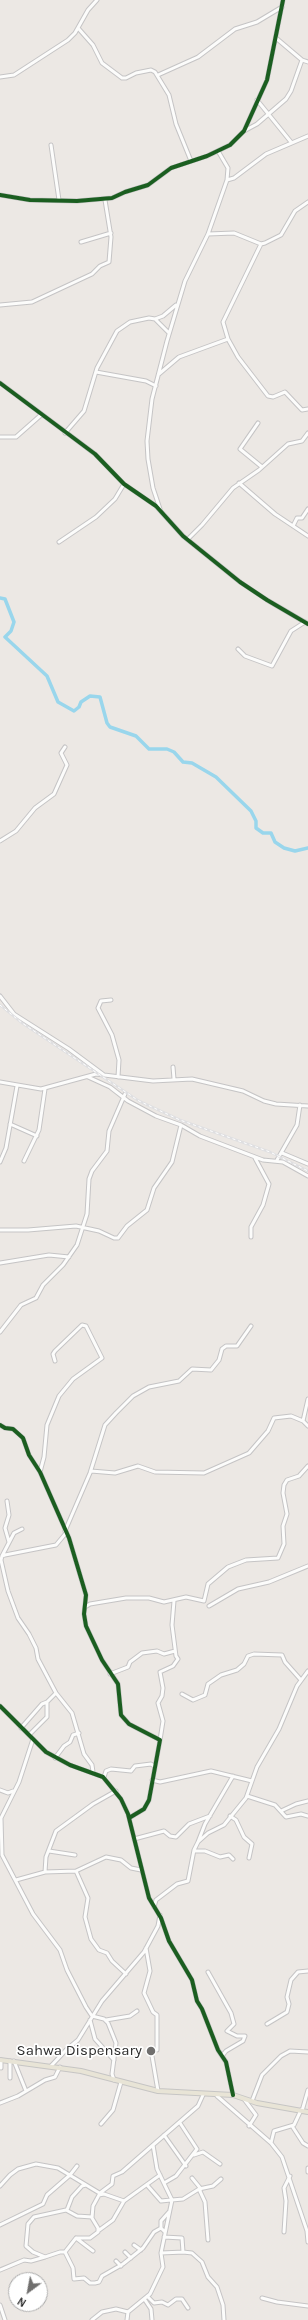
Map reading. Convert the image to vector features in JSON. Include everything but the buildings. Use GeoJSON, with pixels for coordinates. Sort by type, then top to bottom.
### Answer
{"type":"FeatureCollection","features":[{"type":"Feature","properties":{"kind":"main road"},"geometry":{"type":"LineString","coordinates":[[0,2060],[81,2071],[158,2091],[217,2096],[233,2095],[252,2101],[308,2112]]}},
{"type":"Feature","properties":{"kind":"street"},"geometry":{"type":"LineString","coordinates":[[0,78],[14,74],[73,36],[88,10],[97,0]]}},
{"type":"Feature","properties":{"kind":"street"},"geometry":{"type":"LineString","coordinates":[[244,131],[270,69],[283,0]]}},
{"type":"Feature","properties":{"kind":"street"},"geometry":{"type":"LineString","coordinates":[[158,75],[198,57],[235,29],[257,22],[282,6]]}},
{"type":"Feature","properties":{"kind":"street"},"geometry":{"type":"LineString","coordinates":[[78,28],[93,46],[102,63],[122,78],[153,70],[158,75],[169,95],[176,124],[192,160]]}},
{"type":"Feature","properties":{"kind":"street"},"geometry":{"type":"LineString","coordinates":[[276,40],[302,60],[307,61]]}},
{"type":"Feature","properties":{"kind":"street"},"geometry":{"type":"LineString","coordinates":[[0,195],[30,200],[105,200],[141,188],[171,168],[218,151],[233,142],[244,131],[269,114],[286,99],[302,60]]}},
{"type":"Feature","properties":{"kind":"street"},"geometry":{"type":"LineString","coordinates":[[301,64],[307,61]]}},
{"type":"Feature","properties":{"kind":"street"},"geometry":{"type":"LineString","coordinates":[[257,100],[291,142]]}},
{"type":"Feature","properties":{"kind":"street"},"geometry":{"type":"LineString","coordinates":[[227,180],[234,178],[262,157],[291,142],[308,136]]}},
{"type":"Feature","properties":{"kind":"street"},"geometry":{"type":"LineString","coordinates":[[51,145],[60,200]]}},
{"type":"Feature","properties":{"kind":"street"},"geometry":{"type":"LineString","coordinates":[[160,510],[153,488],[148,459],[152,403],[177,304],[188,274],[208,234],[227,180],[228,168],[218,151]]}},
{"type":"Feature","properties":{"kind":"street"},"geometry":{"type":"LineString","coordinates":[[0,305],[32,302],[92,274],[100,266],[110,260],[111,233],[105,200]]}},
{"type":"Feature","properties":{"kind":"street"},"geometry":{"type":"LineString","coordinates":[[208,234],[234,233],[261,244],[279,238],[295,211],[308,202]]}},
{"type":"Feature","properties":{"kind":"street"},"geometry":{"type":"LineString","coordinates":[[80,242],[111,233]]}},
{"type":"Feature","properties":{"kind":"street"},"geometry":{"type":"LineString","coordinates":[[261,244],[223,322],[228,339],[238,357],[268,396],[273,397],[285,392],[302,410],[308,409]]}},
{"type":"Feature","properties":{"kind":"street"},"geometry":{"type":"LineString","coordinates":[[65,433],[84,411],[96,372],[117,331],[132,321],[155,319],[163,316],[177,304]]}},
{"type":"Feature","properties":{"kind":"street"},"geometry":{"type":"LineString","coordinates":[[155,319],[169,333]]}},
{"type":"Feature","properties":{"kind":"street"},"geometry":{"type":"LineString","coordinates":[[159,374],[179,357],[228,339]]}},
{"type":"Feature","properties":{"kind":"street"},"geometry":{"type":"LineString","coordinates":[[96,372],[146,381],[156,386]]}},
{"type":"Feature","properties":{"kind":"street"},"geometry":{"type":"LineString","coordinates":[[0,383],[95,454],[124,484],[160,510],[188,540],[260,596],[307,623]]}},
{"type":"Feature","properties":{"kind":"street"},"geometry":{"type":"LineString","coordinates":[[0,437],[16,437],[24,428],[41,414]]}},
{"type":"Feature","properties":{"kind":"street"},"geometry":{"type":"LineString","coordinates":[[258,423],[240,449],[262,467]]}},
{"type":"Feature","properties":{"kind":"street"},"geometry":{"type":"LineString","coordinates":[[188,540],[239,483],[262,467],[288,444],[302,441],[308,433]]}},
{"type":"Feature","properties":{"kind":"street"},"geometry":{"type":"LineString","coordinates":[[239,483],[275,514],[308,536]]}},
{"type":"Feature","properties":{"kind":"street"},"geometry":{"type":"LineString","coordinates":[[59,542],[96,517],[114,500],[124,484]]}},
{"type":"Feature","properties":{"kind":"street"},"geometry":{"type":"LineString","coordinates":[[293,526],[297,518],[302,517],[308,509]]}},
{"type":"Feature","properties":{"kind":"street"},"geometry":{"type":"LineString","coordinates":[[238,649],[245,656],[272,666],[291,631],[307,623]]}},
{"type":"Feature","properties":{"kind":"street"},"geometry":{"type":"LineString","coordinates":[[0,841],[16,831],[35,808],[54,794],[67,765],[61,753],[65,747]]}},
{"type":"Feature","properties":{"kind":"street"},"geometry":{"type":"LineString","coordinates":[[0,996],[14,1014],[69,1049],[104,1075]]}},
{"type":"Feature","properties":{"kind":"street"},"geometry":{"type":"LineString","coordinates":[[111,1000],[101,1001],[98,1008],[112,1035],[119,1060],[118,1076]]}},
{"type":"Feature","properties":{"kind":"street"},"geometry":{"type":"LineString","coordinates":[[173,1067],[174,1079]]}},
{"type":"Feature","properties":{"kind":"street"},"geometry":{"type":"LineString","coordinates":[[0,1082],[17,1086],[45,1089],[88,1077],[104,1075],[153,1081],[174,1079],[196,1080],[243,1091],[264,1101],[276,1104],[308,1106]]}},
{"type":"Feature","properties":{"kind":"street"},"geometry":{"type":"LineString","coordinates":[[88,1077],[124,1096],[156,1116],[181,1125],[200,1136],[254,1158],[270,1162],[277,1160],[289,1164],[308,1176]]}},
{"type":"Feature","properties":{"kind":"street"},"geometry":{"type":"LineString","coordinates":[[0,1162],[6,1148],[17,1086]]}},
{"type":"Feature","properties":{"kind":"street"},"geometry":{"type":"LineString","coordinates":[[24,1161],[37,1136],[45,1089]]}},
{"type":"Feature","properties":{"kind":"street"},"geometry":{"type":"LineString","coordinates":[[0,1332],[21,1305],[36,1298],[43,1285],[69,1257],[78,1241],[86,1214],[90,1175],[107,1151],[109,1131],[124,1096]]}},
{"type":"Feature","properties":{"kind":"street"},"geometry":{"type":"LineString","coordinates":[[277,1160],[297,1125],[300,1105]]}},
{"type":"Feature","properties":{"kind":"street"},"geometry":{"type":"LineString","coordinates":[[10,1124],[37,1136]]}},
{"type":"Feature","properties":{"kind":"street"},"geometry":{"type":"LineString","coordinates":[[0,1230],[28,1230],[69,1226],[101,1232],[116,1238],[131,1222],[145,1212],[154,1188],[172,1162],[181,1125]]}},
{"type":"Feature","properties":{"kind":"street"},"geometry":{"type":"LineString","coordinates":[[282,1153],[308,1164]]}},
{"type":"Feature","properties":{"kind":"street"},"geometry":{"type":"LineString","coordinates":[[251,1237],[252,1224],[263,1205],[269,1184],[254,1158]]}},
{"type":"Feature","properties":{"kind":"street"},"geometry":{"type":"LineString","coordinates":[[0,1263],[49,1255],[69,1257]]}},
{"type":"Feature","properties":{"kind":"street"},"geometry":{"type":"LineString","coordinates":[[40,1472],[44,1457],[47,1425],[59,1396],[73,1379],[102,1358],[86,1326],[82,1326],[55,1351],[55,1361]]}},
{"type":"Feature","properties":{"kind":"street"},"geometry":{"type":"LineString","coordinates":[[2,1556],[56,1546],[66,1532],[91,1471],[105,1425],[131,1398],[149,1387],[179,1381],[192,1369],[211,1370],[219,1360],[222,1349],[226,1346],[237,1346],[251,1326]]}},
{"type":"Feature","properties":{"kind":"street"},"geometry":{"type":"LineString","coordinates":[[303,1421],[308,1399]]}},
{"type":"Feature","properties":{"kind":"street"},"geometry":{"type":"LineString","coordinates":[[91,1471],[115,1473],[138,1466],[155,1472],[204,1474],[249,1453],[268,1431],[274,1418],[288,1416],[303,1421],[308,1426]]}},
{"type":"Feature","properties":{"kind":"street"},"geometry":{"type":"LineString","coordinates":[[0,1425],[5,1428],[13,1429],[23,1438],[29,1455],[40,1472],[66,1532],[86,1595],[85,1620],[91,1638],[119,1688],[120,1711],[123,1718],[129,1724],[160,1740]]}},
{"type":"Feature","properties":{"kind":"street"},"geometry":{"type":"LineString","coordinates":[[85,1608],[88,1605],[126,1598],[149,1598],[164,1602],[186,1598],[205,1600],[205,1590],[211,1580],[228,1566],[238,1561],[278,1558],[284,1544],[283,1526],[287,1514],[283,1493],[284,1485],[287,1480],[299,1476],[308,1466]]}},
{"type":"Feature","properties":{"kind":"street"},"geometry":{"type":"LineString","coordinates":[[7,1501],[9,1515],[4,1528],[9,1542]]}},
{"type":"Feature","properties":{"kind":"street"},"geometry":{"type":"LineString","coordinates":[[22,1529],[14,1533],[2,1556],[4,1574],[18,1618],[29,1634],[36,1648],[38,1658],[56,1693],[72,1713],[84,1754],[92,1765],[93,1772]]}},
{"type":"Feature","properties":{"kind":"street"},"geometry":{"type":"LineString","coordinates":[[209,1606],[238,1589],[269,1582],[308,1566]]}},
{"type":"Feature","properties":{"kind":"street"},"geometry":{"type":"LineString","coordinates":[[129,1818],[146,1806],[152,1780],[163,1721],[158,1703],[162,1696],[163,1688],[160,1672],[173,1666],[177,1662],[172,1625],[174,1601]]}},
{"type":"Feature","properties":{"kind":"street"},"geometry":{"type":"LineString","coordinates":[[110,1674],[128,1668],[130,1662],[142,1654],[157,1651],[164,1654],[175,1651]]}},
{"type":"Feature","properties":{"kind":"street"},"geometry":{"type":"LineString","coordinates":[[182,1694],[193,1700],[205,1695],[208,1684],[221,1675],[237,1670],[244,1664],[248,1656],[254,1654],[282,1654],[285,1662],[300,1680]]}},
{"type":"Feature","properties":{"kind":"street"},"geometry":{"type":"LineString","coordinates":[[198,1843],[211,1831],[224,1824],[247,1796],[252,1781],[300,1680],[308,1671]]}},
{"type":"Feature","properties":{"kind":"street"},"geometry":{"type":"LineString","coordinates":[[21,1728],[42,1704],[47,1702],[56,1693]]}},
{"type":"Feature","properties":{"kind":"street"},"geometry":{"type":"LineString","coordinates":[[29,1735],[47,1717],[47,1702]]}},
{"type":"Feature","properties":{"kind":"street"},"geometry":{"type":"LineString","coordinates":[[0,1706],[21,1728],[55,1758],[104,1777],[116,1791],[129,1818],[149,1898],[160,1915],[169,1941],[191,1978],[196,1998],[226,2062],[233,2095]]}},
{"type":"Feature","properties":{"kind":"street"},"geometry":{"type":"LineString","coordinates":[[55,1758],[64,1746],[71,1741],[73,1735],[79,1733]]}},
{"type":"Feature","properties":{"kind":"street"},"geometry":{"type":"LineString","coordinates":[[33,1739],[19,1782],[13,1791],[1,1821],[3,1856],[33,1914],[59,1947],[67,1970],[92,2016],[106,2020],[130,2016],[137,2011]]}},
{"type":"Feature","properties":{"kind":"street"},"geometry":{"type":"LineString","coordinates":[[104,1777],[106,1771],[111,1769],[130,1771],[135,1766],[150,1764],[154,1766]]}},
{"type":"Feature","properties":{"kind":"street"},"geometry":{"type":"LineString","coordinates":[[152,1780],[160,1782],[208,1771],[252,1781]]}},
{"type":"Feature","properties":{"kind":"street"},"geometry":{"type":"LineString","coordinates":[[154,1907],[156,1900],[177,1884],[188,1880],[194,1850],[198,1843],[200,1834],[233,1776]]}},
{"type":"Feature","properties":{"kind":"street"},"geometry":{"type":"LineString","coordinates":[[0,1790],[8,1793],[13,1791]]}},
{"type":"Feature","properties":{"kind":"street"},"geometry":{"type":"LineString","coordinates":[[45,1872],[49,1851],[56,1831],[93,1804],[116,1791]]}},
{"type":"Feature","properties":{"kind":"street"},"geometry":{"type":"LineString","coordinates":[[247,1796],[273,1804],[286,1817],[300,1814],[308,1816]]}},
{"type":"Feature","properties":{"kind":"street"},"geometry":{"type":"LineString","coordinates":[[281,1811],[296,1804],[308,1801]]}},
{"type":"Feature","properties":{"kind":"street"},"geometry":{"type":"LineString","coordinates":[[134,1839],[164,1831],[170,1836],[176,1837],[189,1824],[210,1816]]}},
{"type":"Feature","properties":{"kind":"street"},"geometry":{"type":"LineString","coordinates":[[230,1816],[236,1820],[244,1837],[252,1844],[248,1858]]}},
{"type":"Feature","properties":{"kind":"street"},"geometry":{"type":"LineString","coordinates":[[198,1843],[206,1852]]}},
{"type":"Feature","properties":{"kind":"street"},"geometry":{"type":"LineString","coordinates":[[194,1850],[220,1857],[229,1855],[233,1858]]}},
{"type":"Feature","properties":{"kind":"street"},"geometry":{"type":"LineString","coordinates":[[49,1851],[75,1855]]}},
{"type":"Feature","properties":{"kind":"street"},"geometry":{"type":"LineString","coordinates":[[16,1880],[45,1872],[76,1871],[99,1859],[110,1857],[121,1860],[131,1868],[141,1870]]}},
{"type":"Feature","properties":{"kind":"street"},"geometry":{"type":"LineString","coordinates":[[76,1871],[88,1898],[85,1917],[91,1939],[98,1950],[107,1953],[112,1961],[126,1974]]}},
{"type":"Feature","properties":{"kind":"street"},"geometry":{"type":"LineString","coordinates":[[51,2066],[78,2040],[104,1998],[126,1974],[146,1948],[158,1926],[160,1915]]}},
{"type":"Feature","properties":{"kind":"street"},"geometry":{"type":"LineString","coordinates":[[146,1948],[150,1970],[144,1993],[153,2012],[157,2015],[157,2050]]}},
{"type":"Feature","properties":{"kind":"street"},"geometry":{"type":"LineString","coordinates":[[267,2024],[287,2012],[289,2004],[287,1997],[291,1980],[298,1972],[308,1971]]}},
{"type":"Feature","properties":{"kind":"street"},"geometry":{"type":"LineString","coordinates":[[208,1972],[231,2013],[234,2024],[228,2029],[228,2032],[238,2036],[243,2035],[245,2037],[243,2041],[226,2051],[222,2056]]}},
{"type":"Feature","properties":{"kind":"street"},"geometry":{"type":"LineString","coordinates":[[90,2020],[95,2038],[114,2060]]}},
{"type":"Feature","properties":{"kind":"street"},"geometry":{"type":"LineString","coordinates":[[106,2020],[116,2043],[112,2074],[114,2080]]}},
{"type":"Feature","properties":{"kind":"street"},"geometry":{"type":"LineString","coordinates":[[252,2101],[262,2075],[281,2056],[290,2051],[308,2052]]}},
{"type":"Feature","properties":{"kind":"street"},"geometry":{"type":"LineString","coordinates":[[152,2056],[158,2091]]}},
{"type":"Feature","properties":{"kind":"street"},"geometry":{"type":"LineString","coordinates":[[0,2060],[1,2068]]}},
{"type":"Feature","properties":{"kind":"street"},"geometry":{"type":"LineString","coordinates":[[10,2078],[12,2061]]}},
{"type":"Feature","properties":{"kind":"street"},"geometry":{"type":"LineString","coordinates":[[12,2061],[26,2091]]}},
{"type":"Feature","properties":{"kind":"street"},"geometry":{"type":"LineString","coordinates":[[0,2103],[45,2080],[55,2077],[60,2067]]}},
{"type":"Feature","properties":{"kind":"street"},"geometry":{"type":"LineString","coordinates":[[101,2124],[113,2110],[121,2082]]}},
{"type":"Feature","properties":{"kind":"street"},"geometry":{"type":"LineString","coordinates":[[270,2143],[275,2130],[292,2126],[302,2111],[308,2090]]}},
{"type":"Feature","properties":{"kind":"street"},"geometry":{"type":"LineString","coordinates":[[98,2231],[92,2217],[93,2206],[101,2194],[112,2184],[113,2176],[122,2172],[180,2123],[198,2106],[203,2095]]}},
{"type":"Feature","properties":{"kind":"street"},"geometry":{"type":"LineString","coordinates":[[217,2096],[249,2126],[270,2143],[282,2157],[290,2176],[307,2231],[308,2242]]}},
{"type":"Feature","properties":{"kind":"street"},"geometry":{"type":"LineString","coordinates":[[244,2098],[256,2115],[249,2126]]}},
{"type":"Feature","properties":{"kind":"street"},"geometry":{"type":"LineString","coordinates":[[164,2183],[176,2177],[194,2155],[196,2147],[180,2123]]}},
{"type":"Feature","properties":{"kind":"street"},"geometry":{"type":"LineString","coordinates":[[292,2126],[303,2143],[308,2146]]}},
{"type":"Feature","properties":{"kind":"street"},"geometry":{"type":"LineString","coordinates":[[164,2135],[186,2166]]}},
{"type":"Feature","properties":{"kind":"street"},"geometry":{"type":"LineString","coordinates":[[127,2320],[128,2312],[145,2300],[162,2272],[163,2264],[161,2253],[171,2200],[160,2175],[153,2145]]}},
{"type":"Feature","properties":{"kind":"street"},"geometry":{"type":"LineString","coordinates":[[194,2155],[203,2152],[220,2164]]}},
{"type":"Feature","properties":{"kind":"street"},"geometry":{"type":"LineString","coordinates":[[0,2186],[11,2173],[33,2164],[58,2168],[101,2194],[124,2201]]}},
{"type":"Feature","properties":{"kind":"street"},"geometry":{"type":"LineString","coordinates":[[0,2225],[43,2204],[46,2195],[70,2175],[77,2166]]}},
{"type":"Feature","properties":{"kind":"street"},"geometry":{"type":"LineString","coordinates":[[76,2238],[90,2238],[113,2220],[124,2201],[160,2175]]}},
{"type":"Feature","properties":{"kind":"street"},"geometry":{"type":"LineString","coordinates":[[284,2232],[286,2201],[284,2188],[290,2176]]}},
{"type":"Feature","properties":{"kind":"street"},"geometry":{"type":"LineString","coordinates":[[192,2178],[200,2189],[205,2202],[208,2240]]}},
{"type":"Feature","properties":{"kind":"street"},"geometry":{"type":"LineString","coordinates":[[147,2185],[161,2201],[183,2199],[200,2189],[213,2186],[221,2179]]}},
{"type":"Feature","properties":{"kind":"street"},"geometry":{"type":"LineString","coordinates":[[67,2210],[72,2197],[82,2186],[86,2185]]}},
{"type":"Feature","properties":{"kind":"street"},"geometry":{"type":"LineString","coordinates":[[45,2257],[33,2252],[26,2246],[28,2224],[34,2217],[67,2210],[77,2216],[92,2217]]}},
{"type":"Feature","properties":{"kind":"street"},"geometry":{"type":"LineString","coordinates":[[165,2232],[161,2228],[161,2219],[169,2212]]}},
{"type":"Feature","properties":{"kind":"street"},"geometry":{"type":"LineString","coordinates":[[65,2252],[73,2268],[74,2279],[84,2278],[90,2283],[97,2283],[102,2276],[121,2266],[131,2258],[140,2250],[152,2234],[161,2228]]}},
{"type":"Feature","properties":{"kind":"street"},"geometry":{"type":"LineString","coordinates":[[164,2237],[182,2238],[184,2252]]}},
{"type":"Feature","properties":{"kind":"street"},"geometry":{"type":"LineString","coordinates":[[76,2238],[93,2251]]}},
{"type":"Feature","properties":{"kind":"street"},"geometry":{"type":"LineString","coordinates":[[1,2271],[24,2260],[31,2261],[60,2252],[65,2252],[76,2238]]}},
{"type":"Feature","properties":{"kind":"street"},"geometry":{"type":"LineString","coordinates":[[134,2245],[140,2250]]}},
{"type":"Feature","properties":{"kind":"street"},"geometry":{"type":"LineString","coordinates":[[125,2252],[131,2258]]}},
{"type":"Feature","properties":{"kind":"street"},"geometry":{"type":"LineString","coordinates":[[161,2253],[192,2253],[202,2262],[208,2277],[217,2287],[223,2305],[224,2320]]}},
{"type":"Feature","properties":{"kind":"street"},"geometry":{"type":"LineString","coordinates":[[116,2261],[121,2266]]}},
{"type":"Feature","properties":{"kind":"street"},"geometry":{"type":"LineString","coordinates":[[148,2296],[154,2303],[162,2302],[168,2305],[176,2299],[182,2299],[188,2308]]}},
{"type":"Feature","properties":{"kind":"street"},"geometry":{"type":"LineString","coordinates":[[262,2298],[277,2302],[308,2306]]}},
{"type":"Feature","properties":{"kind":"street"},"geometry":{"type":"LineString","coordinates":[[145,2300],[151,2310],[152,2320]]}},
{"type":"Feature","properties":{"kind":"street"},"geometry":{"type":"LineString","coordinates":[[0,2305],[5,2320]]}},
{"type":"Feature","properties":{"kind":"street"},"geometry":{"type":"LineString","coordinates":[[92,2320],[102,2312],[116,2309],[128,2312]]}},
{"type":"Feature","properties":{"kind":"waterway"},"geometry":{"type":"LineString","coordinates":[[0,598],[5,599],[14,622],[11,631],[5,637],[47,676],[58,702],[74,711],[79,707],[81,702],[90,696],[100,697],[107,723],[110,727],[136,736],[149,749],[167,749],[174,752],[183,762],[192,763],[216,777],[251,811],[256,821],[256,828],[263,833],[271,833],[275,842],[284,848],[295,851],[308,848]]}},
{"type":"Feature","properties":{"kind":"railway"},"geometry":{"type":"LineString","coordinates":[[0,1005],[22,1023],[139,1101],[180,1120],[270,1152],[308,1171]]}},
{"type":"Feature","properties":{"kind":"cycle path"},"geometry":{"type":"LineString","coordinates":[[0,195],[30,200],[77,201],[112,198],[125,192],[148,185],[171,168],[207,156],[230,145],[244,131],[267,80],[283,0]]}},
{"type":"Feature","properties":{"kind":"cycle path"},"geometry":{"type":"LineString","coordinates":[[0,383],[95,454],[124,484],[156,506],[183,536],[240,582],[308,624]]}},
{"type":"Feature","properties":{"kind":"cycle path"},"geometry":{"type":"LineString","coordinates":[[0,1425],[5,1428],[13,1429],[23,1438],[29,1455],[40,1472],[69,1538],[86,1595],[84,1614],[86,1626],[102,1660],[118,1684],[121,1715],[129,1724],[160,1740],[149,1800],[144,1809],[129,1818]]}},
{"type":"Feature","properties":{"kind":"cycle path"},"geometry":{"type":"LineString","coordinates":[[0,1706],[46,1752],[70,1765],[103,1777],[121,1799],[128,1814],[149,1898],[161,1918],[169,1941],[192,1980],[197,2001],[202,2009],[218,2050],[226,2062],[233,2095]]}},
{"type":"Feature","properties":{"kind":"place","name":"Sahwa Dispensary"},"geometry":{"type":"Point","coordinates":[151,2051]}}]}
